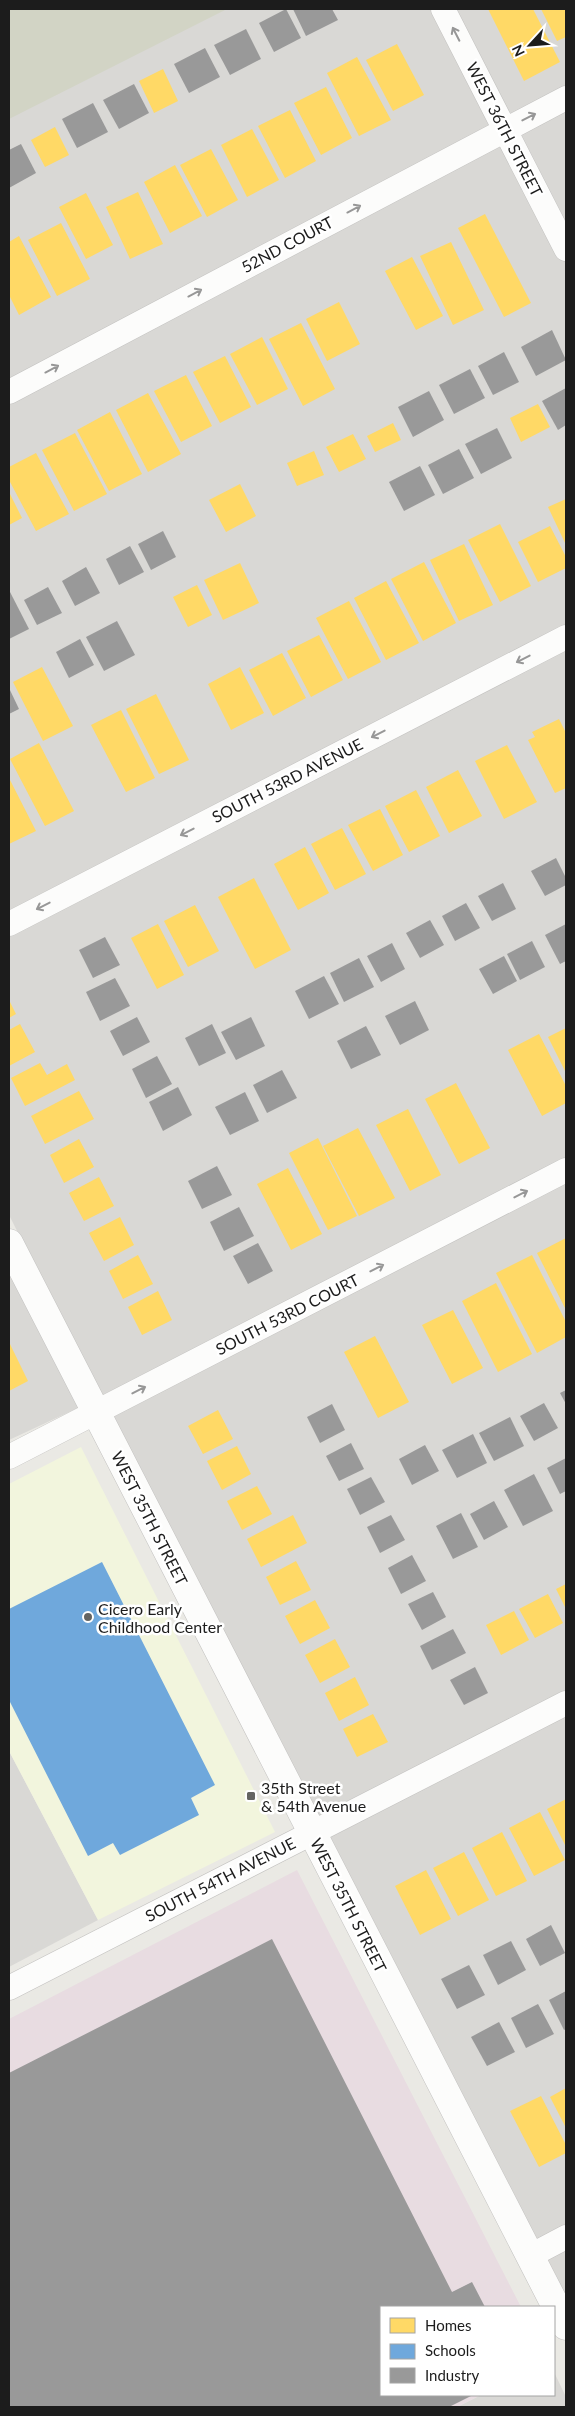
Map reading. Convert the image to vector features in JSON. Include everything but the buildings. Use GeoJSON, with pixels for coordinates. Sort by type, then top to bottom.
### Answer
{"type":"FeatureCollection","features":[{"type":"Feature","properties":{"kind":"street","name":"WEST 36TH STREET"},"geometry":{"type":"LineString","coordinates":[[443,9],[566,249]]}},
{"type":"Feature","properties":{"kind":"street","name":"52ND COURT"},"geometry":{"type":"LineString","coordinates":[[9,392],[566,98]]}},
{"type":"Feature","properties":{"kind":"street","name":"SOUTH 53RD AVENUE"},"geometry":{"type":"LineString","coordinates":[[9,924],[566,637]]}},
{"type":"Feature","properties":{"kind":"street","name":"SOUTH 53RD COURT"},"geometry":{"type":"LineString","coordinates":[[9,1457],[566,1170]]}},
{"type":"Feature","properties":{"kind":"street","name":"WEST 35TH STREET"},"geometry":{"type":"LineString","coordinates":[[9,1243],[566,2326]]}},
{"type":"Feature","properties":{"kind":"street","name":"SOUTH 54TH AVENUE"},"geometry":{"type":"LineString","coordinates":[[9,1988],[566,1703]]}},
{"type":"Feature","properties":{"kind":"street"},"geometry":{"type":"LineString","coordinates":[[530,2256],[566,2237]]}},
{"type":"Feature","properties":{"kind":"shaded area"},"geometry":{"type":"Polygon","coordinates":[[[9,9],[566,9],[566,1693],[316,1821],[9,1215],[9,9]]]}},
{"type":"Feature","properties":{"kind":"shaded area"},"geometry":{"type":"Polygon","coordinates":[[[9,9],[227,9],[9,119],[9,9]]]}},
{"type":"Feature","properties":{"kind":"shaded area"},"geometry":{"type":"Polygon","coordinates":[[[9,1265],[82,1406],[9,1440],[9,1265]]]}},
{"type":"Feature","properties":{"kind":"shaded area","name":"Cicero Early Childhood Center"},"geometry":{"type":"Polygon","coordinates":[[[81,1447],[275,1832],[98,1920],[9,1751],[9,1484],[81,1447]]]}},
{"type":"Feature","properties":{"kind":"shaded area"},"geometry":{"type":"Polygon","coordinates":[[[566,1713],[566,2304],[324,1835],[566,1713]]]}},
{"type":"Feature","properties":{"kind":"shaded area"},"geometry":{"type":"Polygon","coordinates":[[[9,1751],[98,1920],[9,1967],[9,1751]]]}},
{"type":"Feature","properties":{"kind":"shaded area"},"geometry":{"type":"Polygon","coordinates":[[[297,1870],[520,2306],[380,2306],[380,2396],[479,2396],[457,2407],[9,2407],[9,2019],[297,1870]]]}},
{"type":"Feature","properties":{"kind":"shaded area"},"geometry":{"type":"Polygon","coordinates":[[[555,2374],[566,2397],[566,2407],[457,2407],[479,2396],[555,2396],[555,2374]]]}},
{"type":"Feature","properties":{"kind":"place","name":"Cicero Early Childhood Center"},"geometry":{"type":"Point","coordinates":[88,1617]}},
{"type":"Feature","properties":{"kind":"place","name":"35th Street & 54th Avenue"},"geometry":{"type":"Point","coordinates":[251,1796]}}]}
